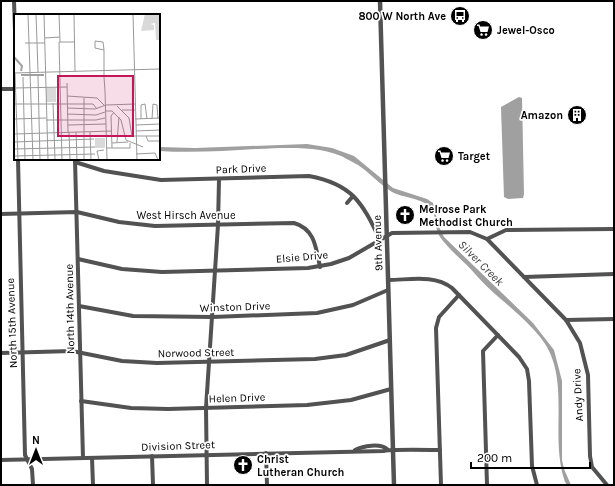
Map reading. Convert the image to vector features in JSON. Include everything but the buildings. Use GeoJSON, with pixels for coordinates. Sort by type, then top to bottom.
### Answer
{"type":"FeatureCollection","features":[{"type":"Feature","properties":{"kind":"street"},"geometry":{"type":"LineString","coordinates":[[14,1],[15,14]]}},
{"type":"Feature","properties":{"kind":"street","name":"9th Avenue"},"geometry":{"type":"LineString","coordinates":[[380,1],[390,340],[390,449],[394,485]]}},
{"type":"Feature","properties":{"kind":"street"},"geometry":{"type":"LineString","coordinates":[[1,89],[14,88]]}},
{"type":"Feature","properties":{"kind":"street","name":"North 15th Avenue"},"geometry":{"type":"LineString","coordinates":[[18,160],[25,455],[32,469],[33,485]]}},
{"type":"Feature","properties":{"kind":"street","name":"Park Drive"},"geometry":{"type":"LineString","coordinates":[[75,160],[104,171],[137,178],[161,180],[309,176],[334,182],[361,203],[380,240]]}},
{"type":"Feature","properties":{"kind":"street","name":"North 14th Avenue"},"geometry":{"type":"LineString","coordinates":[[75,160],[83,458]]}},
{"type":"Feature","properties":{"kind":"street"},"geometry":{"type":"LineString","coordinates":[[207,485],[206,408],[216,270],[219,179]]}},
{"type":"Feature","properties":{"kind":"street"},"geometry":{"type":"LineString","coordinates":[[347,203],[353,196]]}},
{"type":"Feature","properties":{"kind":"street","name":"West Hirsch Avenue"},"geometry":{"type":"LineString","coordinates":[[1,214],[77,212],[143,226],[289,223],[300,225],[312,236],[320,266]]}},
{"type":"Feature","properties":{"kind":"street"},"geometry":{"type":"LineString","coordinates":[[487,239],[506,230],[614,229]]}},
{"type":"Feature","properties":{"kind":"street","name":"Elsie Drive"},"geometry":{"type":"LineString","coordinates":[[78,260],[112,267],[146,271],[320,266],[349,258],[392,233],[470,232],[487,239]]}},
{"type":"Feature","properties":{"kind":"street","name":"Andy Drive"},"geometry":{"type":"LineString","coordinates":[[487,239],[566,320],[583,351],[588,375],[590,456],[592,466],[607,485]]}},
{"type":"Feature","properties":{"kind":"street"},"geometry":{"type":"LineString","coordinates":[[524,277],[614,274]]}},
{"type":"Feature","properties":{"kind":"street"},"geometry":{"type":"LineString","coordinates":[[388,280],[434,279],[444,282],[459,295],[519,357],[527,369],[529,381],[532,466],[537,485]]}},
{"type":"Feature","properties":{"kind":"street","name":"Winston Drive"},"geometry":{"type":"LineString","coordinates":[[79,306],[133,316],[213,316],[323,312],[353,305],[388,290]]}},
{"type":"Feature","properties":{"kind":"street"},"geometry":{"type":"LineString","coordinates":[[441,485],[436,328],[439,316],[459,295]]}},
{"type":"Feature","properties":{"kind":"street"},"geometry":{"type":"LineString","coordinates":[[566,320],[614,319]]}},
{"type":"Feature","properties":{"kind":"street"},"geometry":{"type":"LineString","coordinates":[[487,485],[483,351],[498,335]]}},
{"type":"Feature","properties":{"kind":"street","name":"Norwood Street"},"geometry":{"type":"LineString","coordinates":[[1,353],[72,351],[142,363],[332,358],[390,340]]}},
{"type":"Feature","properties":{"kind":"street","name":"Helen Drive"},"geometry":{"type":"LineString","coordinates":[[81,401],[146,409],[206,408],[335,403],[364,398],[391,389]]}},
{"type":"Feature","properties":{"kind":"street","name":"Division Street"},"geometry":{"type":"LineString","coordinates":[[1,460],[355,450],[384,451],[390,449],[398,451],[440,450]]}},
{"type":"Feature","properties":{"kind":"street"},"geometry":{"type":"LineString","coordinates":[[266,453],[267,485]]}},
{"type":"Feature","properties":{"kind":"street"},"geometry":{"type":"LineString","coordinates":[[152,456],[153,485]]}},
{"type":"Feature","properties":{"kind":"street"},"geometry":{"type":"LineString","coordinates":[[92,458],[93,485]]}},
{"type":"Feature","properties":{"kind":"shaded area"},"geometry":{"type":"Polygon","coordinates":[[[519,97],[522,98],[524,194],[523,198],[508,199],[504,197],[501,107],[519,97]]]}},
{"type":"Feature","properties":{"kind":"shaded area"},"geometry":{"type":"Polygon","coordinates":[[[307,144],[332,148],[354,156],[393,188],[427,199],[433,203],[439,227],[444,237],[533,323],[554,350],[562,381],[562,460],[571,485],[567,485],[565,482],[561,466],[558,435],[558,388],[552,358],[547,347],[539,335],[485,284],[444,242],[438,233],[431,208],[423,202],[392,192],[354,162],[326,151],[292,148],[208,152],[160,151],[160,147],[195,148],[307,144]]]}},
{"type":"Feature","properties":{"kind":"waterway","name":"Silver Creek"},"geometry":{"type":"LineString","coordinates":[[344,157],[357,164]]}},
{"type":"Feature","properties":{"kind":"place","name":"800 W North Ave"},"geometry":{"type":"Point","coordinates":[460,16]}},
{"type":"Feature","properties":{"kind":"place","name":"Jewel-Osco"},"geometry":{"type":"Point","coordinates":[483,30]}},
{"type":"Feature","properties":{"kind":"place","name":"Amazon"},"geometry":{"type":"Point","coordinates":[577,115]}},
{"type":"Feature","properties":{"kind":"place","name":"Target"},"geometry":{"type":"Point","coordinates":[444,156]}},
{"type":"Feature","properties":{"kind":"place","name":"Melrose Park Methodist Church"},"geometry":{"type":"Point","coordinates":[405,215]}},
{"type":"Feature","properties":{"kind":"place","name":"Christ Lutheran Church"},"geometry":{"type":"Point","coordinates":[243,465]}}]}
